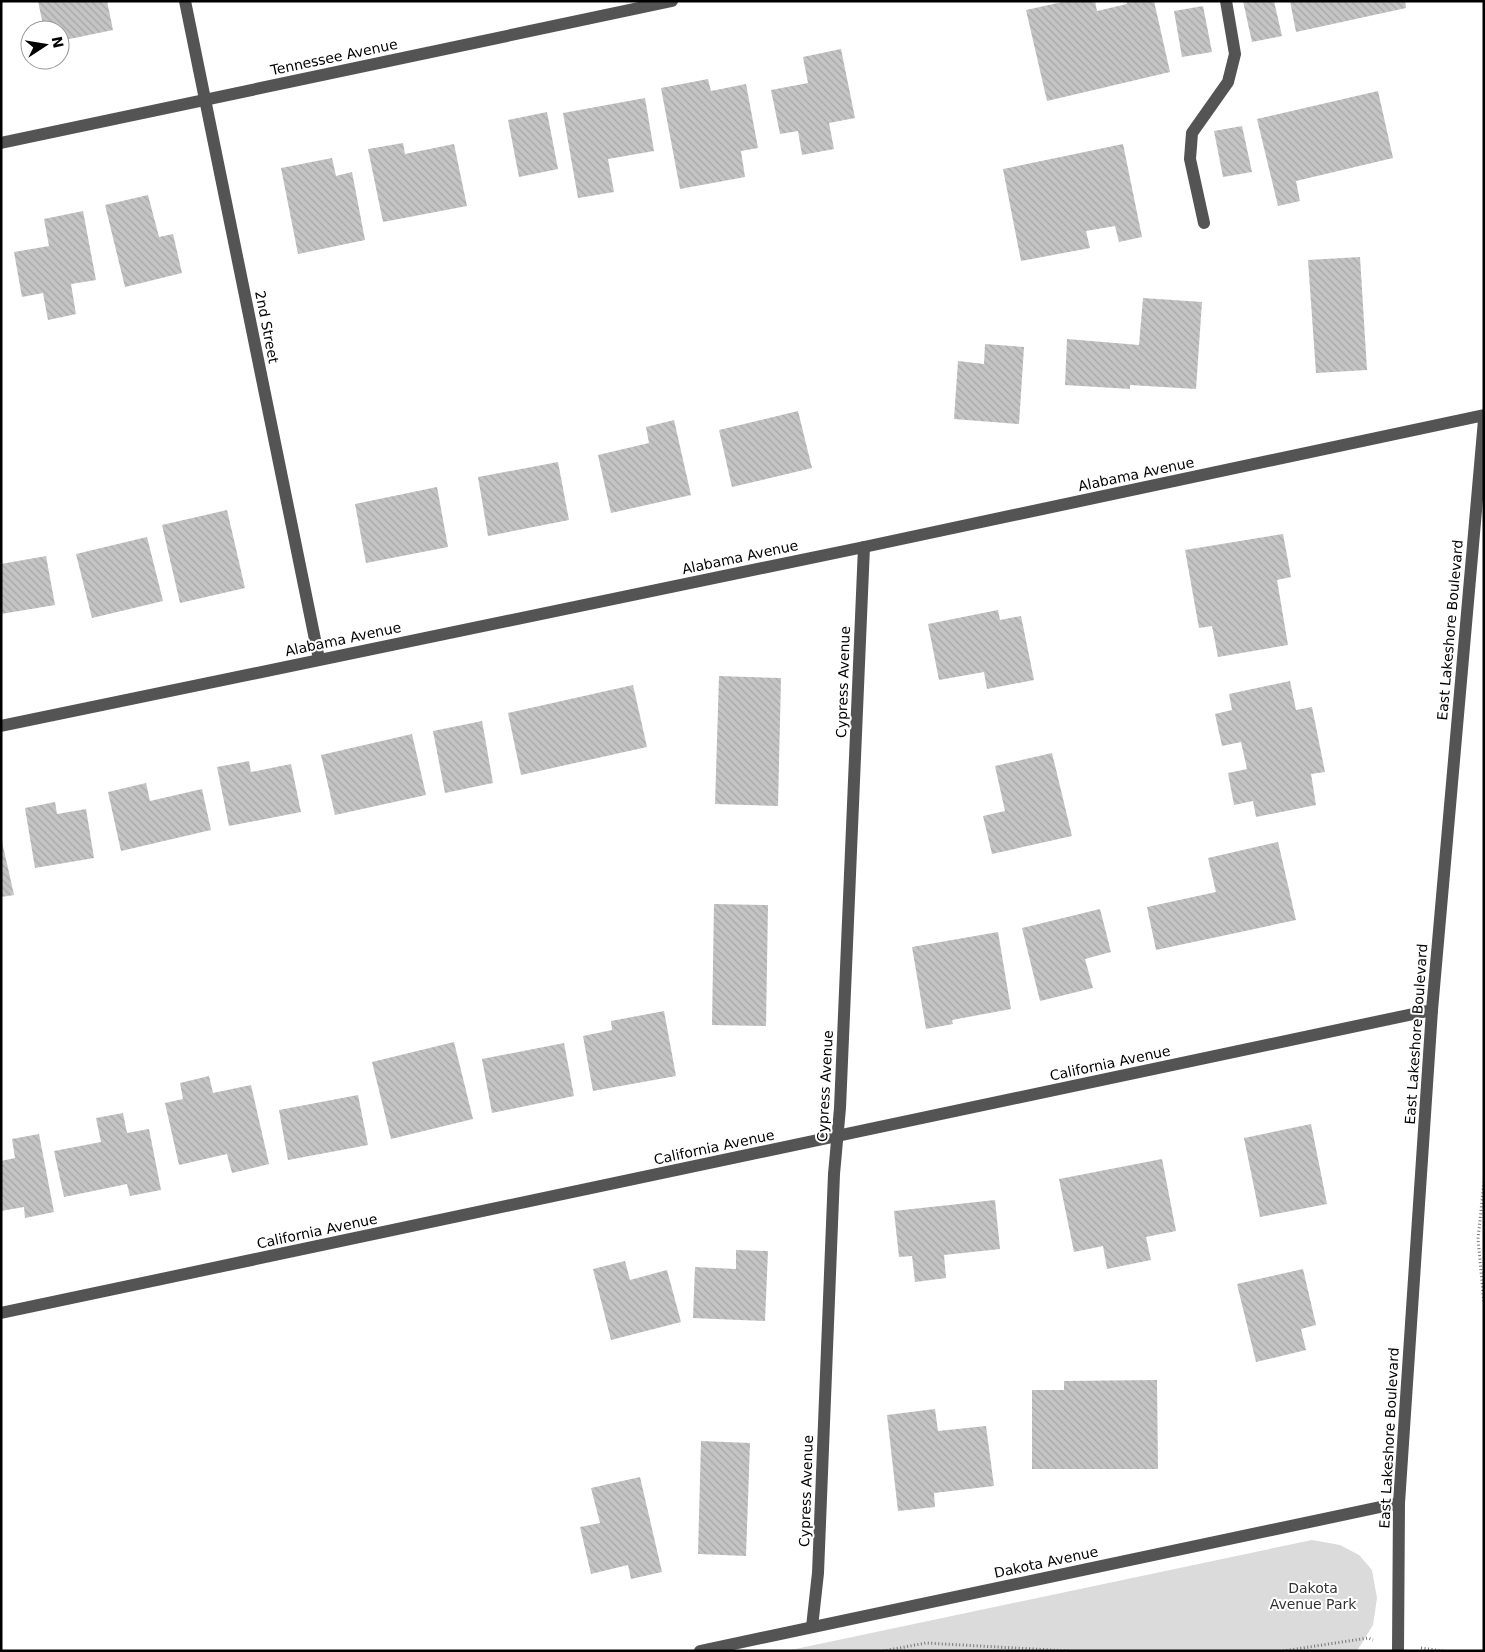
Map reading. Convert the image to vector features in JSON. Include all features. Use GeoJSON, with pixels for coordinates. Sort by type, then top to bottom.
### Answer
{"type":"FeatureCollection","features":[{"type":"Feature","properties":{"kind":"street","name":"2nd Street"},"geometry":{"type":"LineString","coordinates":[[185,1],[319,659]]}},
{"type":"Feature","properties":{"kind":"street","name":"Tennessee Avenue"},"geometry":{"type":"LineString","coordinates":[[1,143],[672,1]]}},
{"type":"Feature","properties":{"kind":"street"},"geometry":{"type":"LineString","coordinates":[[1204,223],[1190,159],[1192,132],[1228,82],[1235,54],[1226,1]]}},
{"type":"Feature","properties":{"kind":"street","name":"Alabama Avenue"},"geometry":{"type":"LineString","coordinates":[[1,726],[864,547],[1484,415]]}},
{"type":"Feature","properties":{"kind":"street","name":"East Lakeshore Boulevard"},"geometry":{"type":"LineString","coordinates":[[1398,1648],[1398,1503],[1432,1010],[1484,420]]}},
{"type":"Feature","properties":{"kind":"street","name":"Cypress Avenue"},"geometry":{"type":"LineString","coordinates":[[812,1627],[818,1573],[864,547]]}},
{"type":"Feature","properties":{"kind":"street","name":"California Avenue"},"geometry":{"type":"LineString","coordinates":[[1,1313],[1432,1010]]}},
{"type":"Feature","properties":{"kind":"street","name":"Dakota Avenue"},"geometry":{"type":"LineString","coordinates":[[700,1651],[1398,1503]]}},
{"type":"Feature","properties":{"kind":"path"},"geometry":{"type":"LineString","coordinates":[[1484,1182],[1478,1239],[1484,1304]]}},
{"type":"Feature","properties":{"kind":"path"},"geometry":{"type":"LineString","coordinates":[[1283,1651],[1368,1638],[1398,1648],[1443,1651]]}},
{"type":"Feature","properties":{"kind":"path"},"geometry":{"type":"LineString","coordinates":[[883,1651],[926,1643],[1069,1651]]}},
{"type":"Feature","properties":{"kind":"green space","name":"Dakota Avenue Park"},"geometry":{"type":"Polygon","coordinates":[[[1312,1540],[1340,1545],[1359,1555],[1372,1570],[1377,1598],[1373,1625],[1357,1651],[786,1651],[1312,1540]]]}},
{"type":"Feature","properties":{"kind":"building"},"geometry":{"type":"Polygon","coordinates":[[[38,1],[107,1],[113,30],[70,39],[70,20],[42,20],[38,1]]]}},
{"type":"Feature","properties":{"kind":"building"},"geometry":{"type":"Polygon","coordinates":[[[1067,1],[1095,1],[1097,11],[1127,4],[1126,1],[1154,1],[1170,72],[1047,101],[1026,10],[1067,1]]]}},
{"type":"Feature","properties":{"kind":"building"},"geometry":{"type":"Polygon","coordinates":[[[1243,1],[1274,1],[1282,36],[1252,42],[1243,1]]]}},
{"type":"Feature","properties":{"kind":"building"},"geometry":{"type":"Polygon","coordinates":[[[1290,1],[1405,1],[1406,8],[1296,32],[1290,1]]]}},
{"type":"Feature","properties":{"kind":"building"},"geometry":{"type":"Polygon","coordinates":[[[1203,6],[1212,52],[1182,57],[1174,11],[1203,6]]]}},
{"type":"Feature","properties":{"kind":"building"},"geometry":{"type":"Polygon","coordinates":[[[841,49],[855,118],[829,123],[834,149],[802,155],[798,131],[780,134],[771,90],[808,83],[803,57],[841,49]]]}},
{"type":"Feature","properties":{"kind":"building"},"geometry":{"type":"Polygon","coordinates":[[[708,79],[711,91],[746,84],[758,148],[741,151],[745,177],[680,189],[661,88],[708,79]]]}},
{"type":"Feature","properties":{"kind":"building"},"geometry":{"type":"Polygon","coordinates":[[[1378,91],[1393,158],[1296,181],[1300,201],[1278,206],[1257,119],[1378,91]]]}},
{"type":"Feature","properties":{"kind":"building"},"geometry":{"type":"Polygon","coordinates":[[[645,98],[654,151],[608,159],[614,192],[578,198],[563,113],[645,98]]]}},
{"type":"Feature","properties":{"kind":"building"},"geometry":{"type":"Polygon","coordinates":[[[547,112],[558,169],[519,177],[508,120],[547,112]]]}},
{"type":"Feature","properties":{"kind":"building"},"geometry":{"type":"Polygon","coordinates":[[[1242,126],[1252,172],[1223,177],[1214,131],[1242,126]]]}},
{"type":"Feature","properties":{"kind":"building"},"geometry":{"type":"Polygon","coordinates":[[[403,143],[405,154],[454,144],[467,206],[383,222],[368,149],[403,143]]]}},
{"type":"Feature","properties":{"kind":"building"},"geometry":{"type":"Polygon","coordinates":[[[1123,144],[1142,237],[1119,242],[1115,226],[1086,231],[1090,248],[1021,261],[1003,169],[1123,144]]]}},
{"type":"Feature","properties":{"kind":"building"},"geometry":{"type":"Polygon","coordinates":[[[332,158],[336,176],[352,172],[365,240],[298,254],[281,168],[332,158]]]}},
{"type":"Feature","properties":{"kind":"building"},"geometry":{"type":"Polygon","coordinates":[[[148,195],[159,237],[173,234],[182,273],[125,287],[105,205],[148,195]]]}},
{"type":"Feature","properties":{"kind":"building"},"geometry":{"type":"Polygon","coordinates":[[[83,211],[96,280],[71,284],[76,314],[48,320],[43,293],[22,297],[14,252],[49,246],[44,219],[83,211]]]}},
{"type":"Feature","properties":{"kind":"building"},"geometry":{"type":"Polygon","coordinates":[[[1360,257],[1367,370],[1316,373],[1308,260],[1360,257]]]}},
{"type":"Feature","properties":{"kind":"building"},"geometry":{"type":"Polygon","coordinates":[[[1143,298],[1202,302],[1196,389],[1130,385],[1130,389],[1065,385],[1067,339],[1139,345],[1143,298]]]}},
{"type":"Feature","properties":{"kind":"building"},"geometry":{"type":"Polygon","coordinates":[[[985,344],[1024,347],[1019,424],[954,419],[958,361],[984,364],[985,344]]]}},
{"type":"Feature","properties":{"kind":"building"},"geometry":{"type":"Polygon","coordinates":[[[798,411],[812,468],[732,487],[719,430],[798,411]]]}},
{"type":"Feature","properties":{"kind":"building"},"geometry":{"type":"Polygon","coordinates":[[[674,420],[691,495],[611,513],[598,455],[649,443],[646,427],[674,420]]]}},
{"type":"Feature","properties":{"kind":"building"},"geometry":{"type":"Polygon","coordinates":[[[558,462],[569,520],[488,536],[478,477],[558,462]]]}},
{"type":"Feature","properties":{"kind":"building"},"geometry":{"type":"Polygon","coordinates":[[[437,487],[448,547],[366,563],[355,504],[437,487]]]}},
{"type":"Feature","properties":{"kind":"building"},"geometry":{"type":"Polygon","coordinates":[[[227,510],[245,588],[180,603],[162,525],[227,510]]]}},
{"type":"Feature","properties":{"kind":"building"},"geometry":{"type":"Polygon","coordinates":[[[1283,534],[1291,577],[1277,580],[1288,645],[1218,657],[1212,626],[1199,628],[1185,550],[1283,534]]]}},
{"type":"Feature","properties":{"kind":"building"},"geometry":{"type":"Polygon","coordinates":[[[147,537],[163,601],[92,618],[76,554],[147,537]]]}},
{"type":"Feature","properties":{"kind":"building"},"geometry":{"type":"Polygon","coordinates":[[[46,556],[55,605],[1,614],[1,564],[46,556]]]}},
{"type":"Feature","properties":{"kind":"building"},"geometry":{"type":"Polygon","coordinates":[[[998,610],[1000,620],[1021,616],[1034,680],[987,689],[984,672],[939,680],[928,624],[998,610]]]}},
{"type":"Feature","properties":{"kind":"building"},"geometry":{"type":"Polygon","coordinates":[[[719,676],[781,678],[778,806],[715,804],[719,676]]]}},
{"type":"Feature","properties":{"kind":"building"},"geometry":{"type":"Polygon","coordinates":[[[1290,681],[1296,710],[1312,707],[1325,772],[1311,774],[1316,805],[1256,817],[1253,801],[1234,805],[1228,773],[1247,769],[1241,742],[1222,746],[1215,714],[1232,710],[1229,694],[1290,681]]]}},
{"type":"Feature","properties":{"kind":"building"},"geometry":{"type":"Polygon","coordinates":[[[633,685],[647,747],[521,775],[508,713],[633,685]]]}},
{"type":"Feature","properties":{"kind":"building"},"geometry":{"type":"Polygon","coordinates":[[[482,721],[493,783],[445,793],[433,731],[482,721]]]}},
{"type":"Feature","properties":{"kind":"building"},"geometry":{"type":"Polygon","coordinates":[[[412,734],[426,795],[335,815],[321,755],[412,734]]]}},
{"type":"Feature","properties":{"kind":"building"},"geometry":{"type":"Polygon","coordinates":[[[1052,753],[1072,836],[992,854],[983,816],[1005,811],[995,766],[1052,753]]]}},
{"type":"Feature","properties":{"kind":"building"},"geometry":{"type":"Polygon","coordinates":[[[249,761],[251,772],[291,764],[301,812],[229,826],[217,767],[249,761]]]}},
{"type":"Feature","properties":{"kind":"building"},"geometry":{"type":"Polygon","coordinates":[[[146,783],[150,801],[202,789],[211,830],[121,851],[108,792],[146,783]]]}},
{"type":"Feature","properties":{"kind":"building"},"geometry":{"type":"Polygon","coordinates":[[[55,802],[57,814],[86,809],[94,858],[35,868],[25,808],[55,802]]]}},
{"type":"Feature","properties":{"kind":"building"},"geometry":{"type":"Polygon","coordinates":[[[1,837],[14,895],[1,897],[1,837]]]}},
{"type":"Feature","properties":{"kind":"building"},"geometry":{"type":"Polygon","coordinates":[[[1278,842],[1296,920],[1156,950],[1147,907],[1216,892],[1208,858],[1278,842]]]}},
{"type":"Feature","properties":{"kind":"building"},"geometry":{"type":"Polygon","coordinates":[[[714,904],[768,905],[766,1026],[712,1025],[714,904]]]}},
{"type":"Feature","properties":{"kind":"building"},"geometry":{"type":"Polygon","coordinates":[[[1100,909],[1111,952],[1085,959],[1093,988],[1040,1001],[1022,928],[1100,909]]]}},
{"type":"Feature","properties":{"kind":"building"},"geometry":{"type":"Polygon","coordinates":[[[998,932],[1011,1009],[952,1020],[953,1024],[926,1029],[912,947],[998,932]]]}},
{"type":"Feature","properties":{"kind":"building"},"geometry":{"type":"Polygon","coordinates":[[[664,1011],[676,1076],[593,1091],[583,1036],[612,1030],[611,1021],[664,1011]]]}},
{"type":"Feature","properties":{"kind":"building"},"geometry":{"type":"Polygon","coordinates":[[[454,1042],[473,1119],[391,1139],[372,1062],[454,1042]]]}},
{"type":"Feature","properties":{"kind":"building"},"geometry":{"type":"Polygon","coordinates":[[[564,1043],[574,1096],[492,1113],[482,1059],[564,1043]]]}},
{"type":"Feature","properties":{"kind":"building"},"geometry":{"type":"Polygon","coordinates":[[[209,1076],[213,1093],[251,1085],[269,1164],[232,1173],[227,1154],[179,1165],[165,1103],[183,1099],[180,1083],[209,1076]]]}},
{"type":"Feature","properties":{"kind":"building"},"geometry":{"type":"Polygon","coordinates":[[[358,1095],[368,1145],[288,1160],[279,1110],[358,1095]]]}},
{"type":"Feature","properties":{"kind":"building"},"geometry":{"type":"Polygon","coordinates":[[[123,1113],[127,1133],[149,1129],[161,1190],[130,1196],[127,1184],[64,1197],[54,1151],[101,1142],[96,1118],[123,1113]]]}},
{"type":"Feature","properties":{"kind":"building"},"geometry":{"type":"Polygon","coordinates":[[[1311,1124],[1327,1204],[1260,1217],[1244,1138],[1311,1124]]]}},
{"type":"Feature","properties":{"kind":"building"},"geometry":{"type":"Polygon","coordinates":[[[39,1134],[54,1212],[25,1218],[24,1207],[1,1211],[1,1161],[15,1158],[12,1139],[39,1134]]]}},
{"type":"Feature","properties":{"kind":"building"},"geometry":{"type":"Polygon","coordinates":[[[1162,1159],[1176,1231],[1146,1237],[1151,1260],[1107,1269],[1103,1246],[1074,1252],[1059,1179],[1162,1159]]]}},
{"type":"Feature","properties":{"kind":"building"},"geometry":{"type":"Polygon","coordinates":[[[995,1200],[1000,1249],[944,1255],[946,1278],[915,1282],[912,1256],[899,1257],[894,1211],[995,1200]]]}},
{"type":"Feature","properties":{"kind":"building"},"geometry":{"type":"Polygon","coordinates":[[[736,1250],[768,1251],[765,1321],[693,1318],[695,1267],[736,1269],[736,1250]]]}},
{"type":"Feature","properties":{"kind":"building"},"geometry":{"type":"Polygon","coordinates":[[[625,1261],[630,1280],[667,1270],[681,1322],[611,1340],[593,1269],[625,1261]]]}},
{"type":"Feature","properties":{"kind":"building"},"geometry":{"type":"Polygon","coordinates":[[[1303,1269],[1316,1325],[1301,1329],[1306,1350],[1256,1362],[1237,1284],[1303,1269]]]}},
{"type":"Feature","properties":{"kind":"building"},"geometry":{"type":"Polygon","coordinates":[[[1157,1380],[1158,1469],[1032,1469],[1032,1390],[1064,1390],[1064,1381],[1157,1380]]]}},
{"type":"Feature","properties":{"kind":"building"},"geometry":{"type":"Polygon","coordinates":[[[935,1409],[938,1431],[986,1426],[994,1486],[934,1493],[935,1507],[898,1511],[887,1415],[935,1409]]]}},
{"type":"Feature","properties":{"kind":"building"},"geometry":{"type":"Polygon","coordinates":[[[701,1441],[750,1443],[746,1556],[698,1554],[701,1441]]]}},
{"type":"Feature","properties":{"kind":"building"},"geometry":{"type":"Polygon","coordinates":[[[640,1477],[662,1572],[631,1579],[628,1565],[591,1574],[580,1527],[600,1523],[591,1488],[640,1477]]]}}]}
